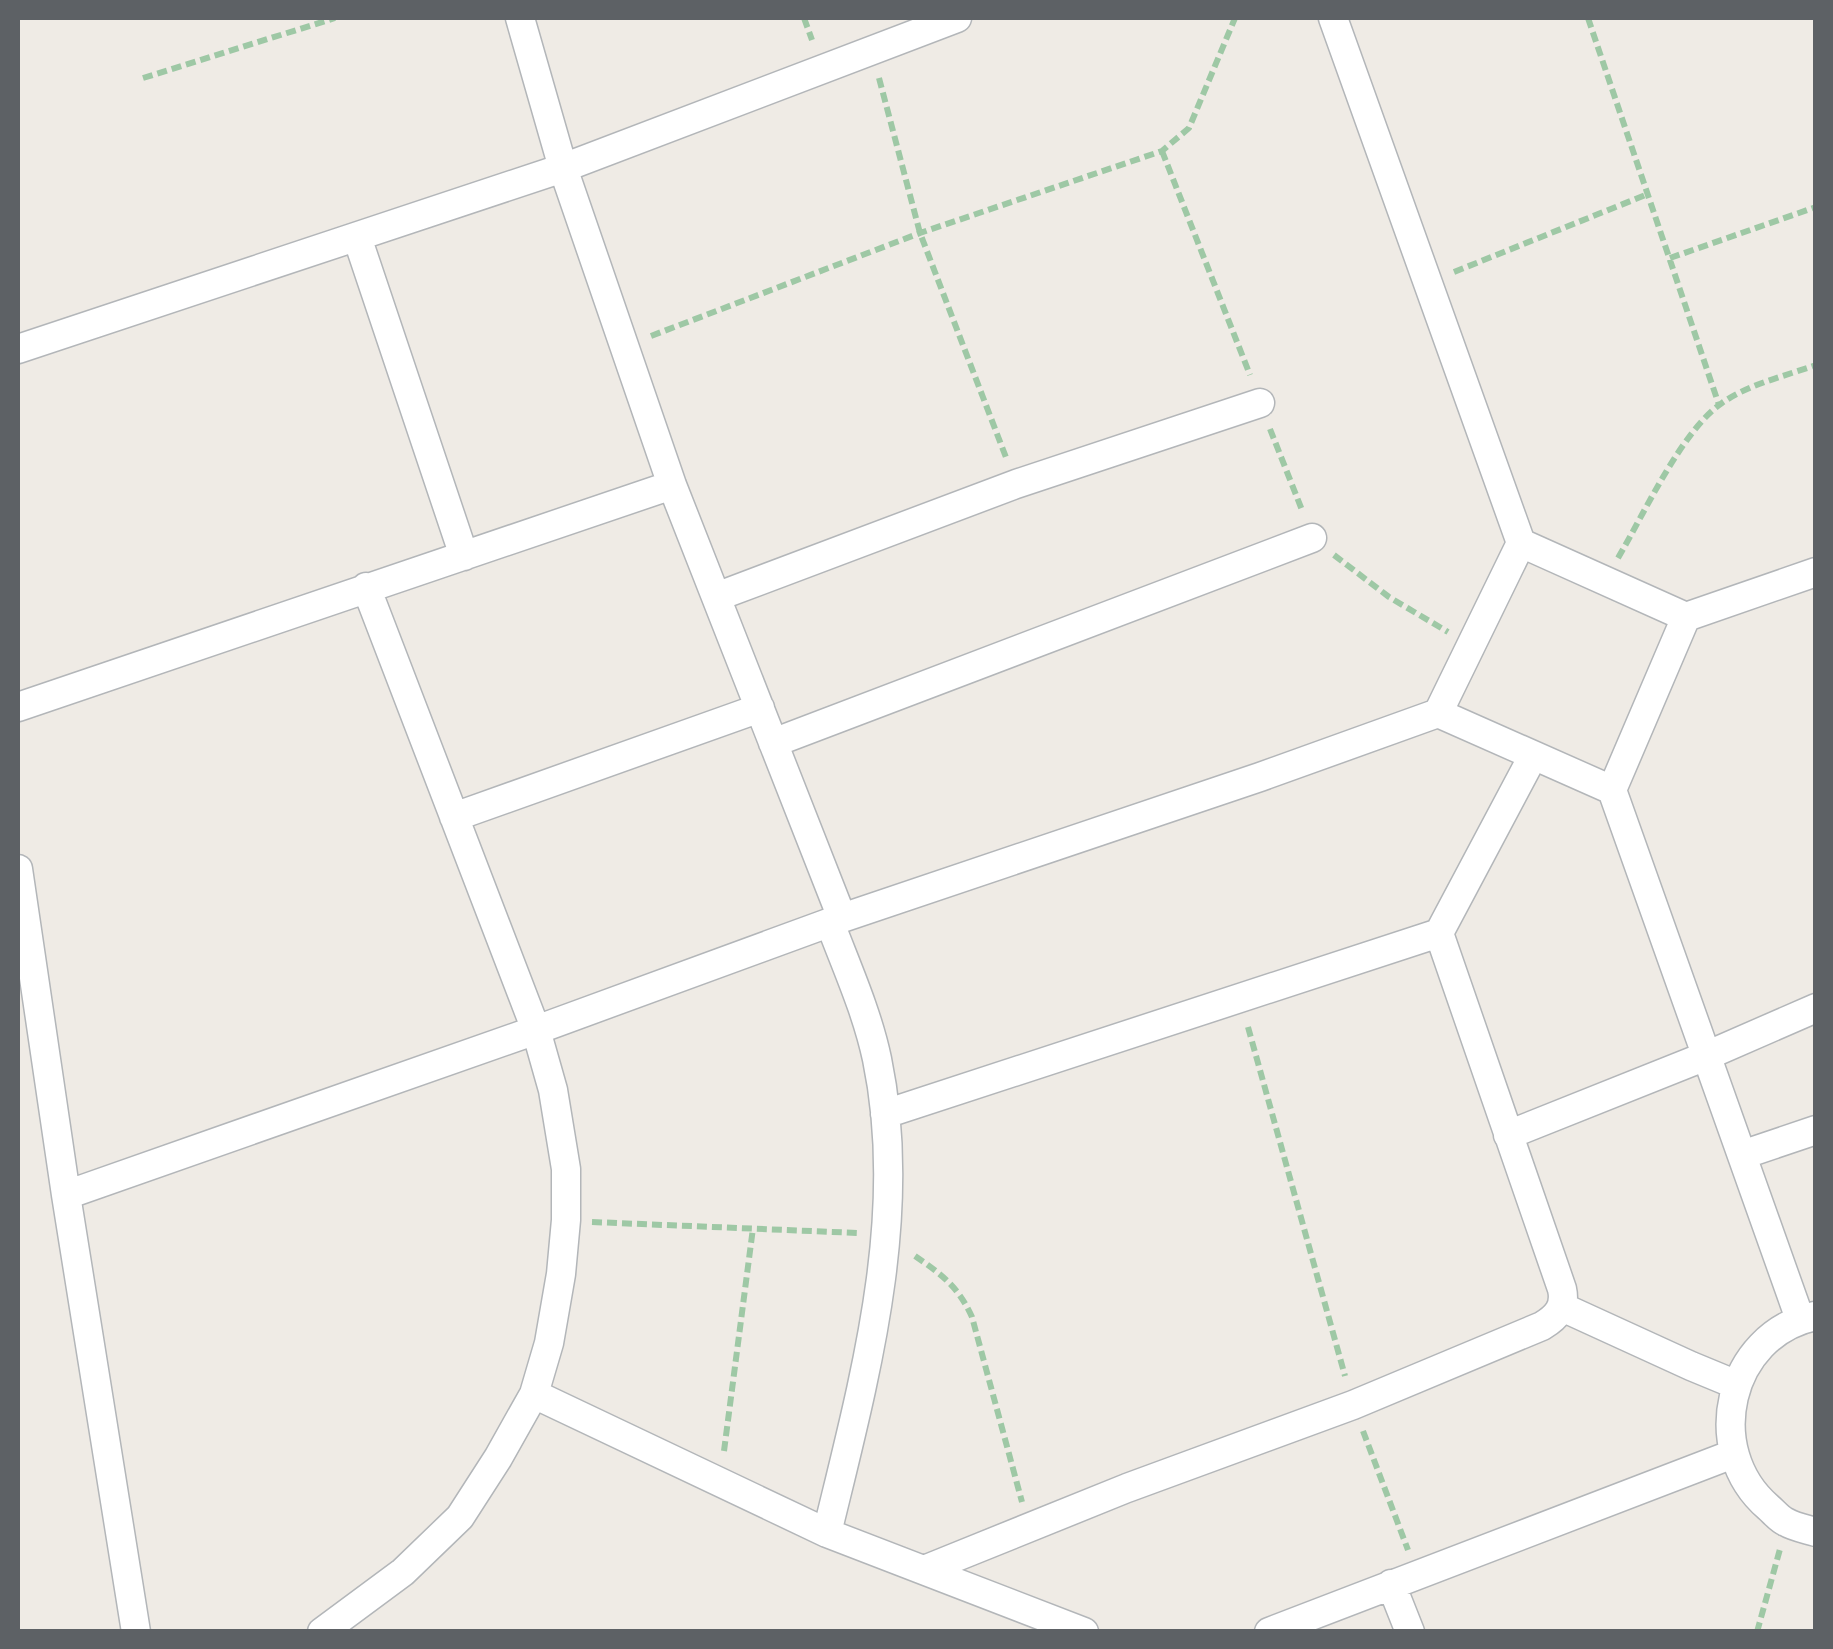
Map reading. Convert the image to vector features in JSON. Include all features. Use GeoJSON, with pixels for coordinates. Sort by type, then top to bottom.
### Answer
{"type":"FeatureCollection","features":[{"type":"Feature","properties":{"kind":"street"},"geometry":{"type":"LineString","coordinates":[[520,18],[563,168],[624,346],[672,485],[774,744],[836,920],[877,1058],[885,1114],[885,1234],[878,1300],[827,1532]]}},
{"type":"Feature","properties":{"kind":"street"},"geometry":{"type":"LineString","coordinates":[[18,350],[563,168],[957,18]]}},
{"type":"Feature","properties":{"kind":"street"},"geometry":{"type":"LineString","coordinates":[[1334,18],[1521,543],[1438,714]]}},
{"type":"Feature","properties":{"kind":"street"},"geometry":{"type":"LineString","coordinates":[[357,236],[464,556]]}},
{"type":"Feature","properties":{"kind":"street"},"geometry":{"type":"LineString","coordinates":[[716,597],[1016,484],[1260,403]]}},
{"type":"Feature","properties":{"kind":"street"},"geometry":{"type":"LineString","coordinates":[[18,708],[672,485]]}},
{"type":"Feature","properties":{"kind":"street"},"geometry":{"type":"LineString","coordinates":[[774,744],[1312,538]]}},
{"type":"Feature","properties":{"kind":"street"},"geometry":{"type":"LineString","coordinates":[[1521,543],[1686,618],[1816,572]]}},
{"type":"Feature","properties":{"kind":"street"},"geometry":{"type":"LineString","coordinates":[[322,1632],[403,1572],[460,1517],[498,1458],[534,1394],[549,1343],[566,1220],[561,1130],[536,1030],[366,588]]}},
{"type":"Feature","properties":{"kind":"street"},"geometry":{"type":"LineString","coordinates":[[1686,618],[1612,790],[1742,1156],[1808,1317],[1765,1341],[1740,1374],[1730,1413],[1733,1454],[1753,1494],[1786,1523],[1816,1532]]}},
{"type":"Feature","properties":{"kind":"street"},"geometry":{"type":"LineString","coordinates":[[454,817],[760,708]]}},
{"type":"Feature","properties":{"kind":"street"},"geometry":{"type":"LineString","coordinates":[[66,1195],[836,920],[1438,714],[1612,790]]}},
{"type":"Feature","properties":{"kind":"street"},"geometry":{"type":"LineString","coordinates":[[885,1114],[1439,933],[1534,756]]}},
{"type":"Feature","properties":{"kind":"street"},"geometry":{"type":"LineString","coordinates":[[18,869],[136,1632]]}},
{"type":"Feature","properties":{"kind":"street"},"geometry":{"type":"LineString","coordinates":[[924,1570],[1353,1405],[1553,1320],[1562,1307],[1562,1288],[1439,933]]}},
{"type":"Feature","properties":{"kind":"street"},"geometry":{"type":"LineString","coordinates":[[1508,1135],[1816,1008]]}},
{"type":"Feature","properties":{"kind":"street"},"geometry":{"type":"LineString","coordinates":[[1742,1156],[1816,1130]]}},
{"type":"Feature","properties":{"kind":"street"},"geometry":{"type":"LineString","coordinates":[[1562,1307],[1738,1384]]}},
{"type":"Feature","properties":{"kind":"street"},"geometry":{"type":"LineString","coordinates":[[534,1394],[827,1532],[1084,1632]]}},
{"type":"Feature","properties":{"kind":"street"},"geometry":{"type":"LineString","coordinates":[[1269,1632],[1733,1454]]}},
{"type":"Feature","properties":{"kind":"street"},"geometry":{"type":"LineString","coordinates":[[1404,1580],[1410,1632]]}},
{"type":"Feature","properties":{"kind":"path"},"geometry":{"type":"LineString","coordinates":[[296,18],[298,29]]}},
{"type":"Feature","properties":{"kind":"path"},"geometry":{"type":"LineString","coordinates":[[143,78],[335,18]]}},
{"type":"Feature","properties":{"kind":"path"},"geometry":{"type":"LineString","coordinates":[[624,346],[920,233],[1162,151],[1189,128],[1236,18]]}},
{"type":"Feature","properties":{"kind":"path"},"geometry":{"type":"LineString","coordinates":[[1588,18],[1719,404]]}},
{"type":"Feature","properties":{"kind":"path"},"geometry":{"type":"LineString","coordinates":[[872,50],[920,233],[1016,484]]}},
{"type":"Feature","properties":{"kind":"path"},"geometry":{"type":"LineString","coordinates":[[1428,282],[1648,194]]}},
{"type":"Feature","properties":{"kind":"path"},"geometry":{"type":"LineString","coordinates":[[1670,258],[1816,206]]}},
{"type":"Feature","properties":{"kind":"path"},"geometry":{"type":"LineString","coordinates":[[1605,581],[1676,457],[1719,404],[1738,393],[1816,365]]}},
{"type":"Feature","properties":{"kind":"path"},"geometry":{"type":"LineString","coordinates":[[1240,999],[1404,1580]]}},
{"type":"Feature","properties":{"kind":"path"},"geometry":{"type":"LineString","coordinates":[[566,1220],[885,1234],[941,1274],[965,1303],[977,1334],[1028,1528]]}},
{"type":"Feature","properties":{"kind":"path"},"geometry":{"type":"LineString","coordinates":[[720,1482],[753,1228]]}},
{"type":"Feature","properties":{"kind":"path"},"geometry":{"type":"LineString","coordinates":[[1757,1632],[1786,1523]]}}]}
